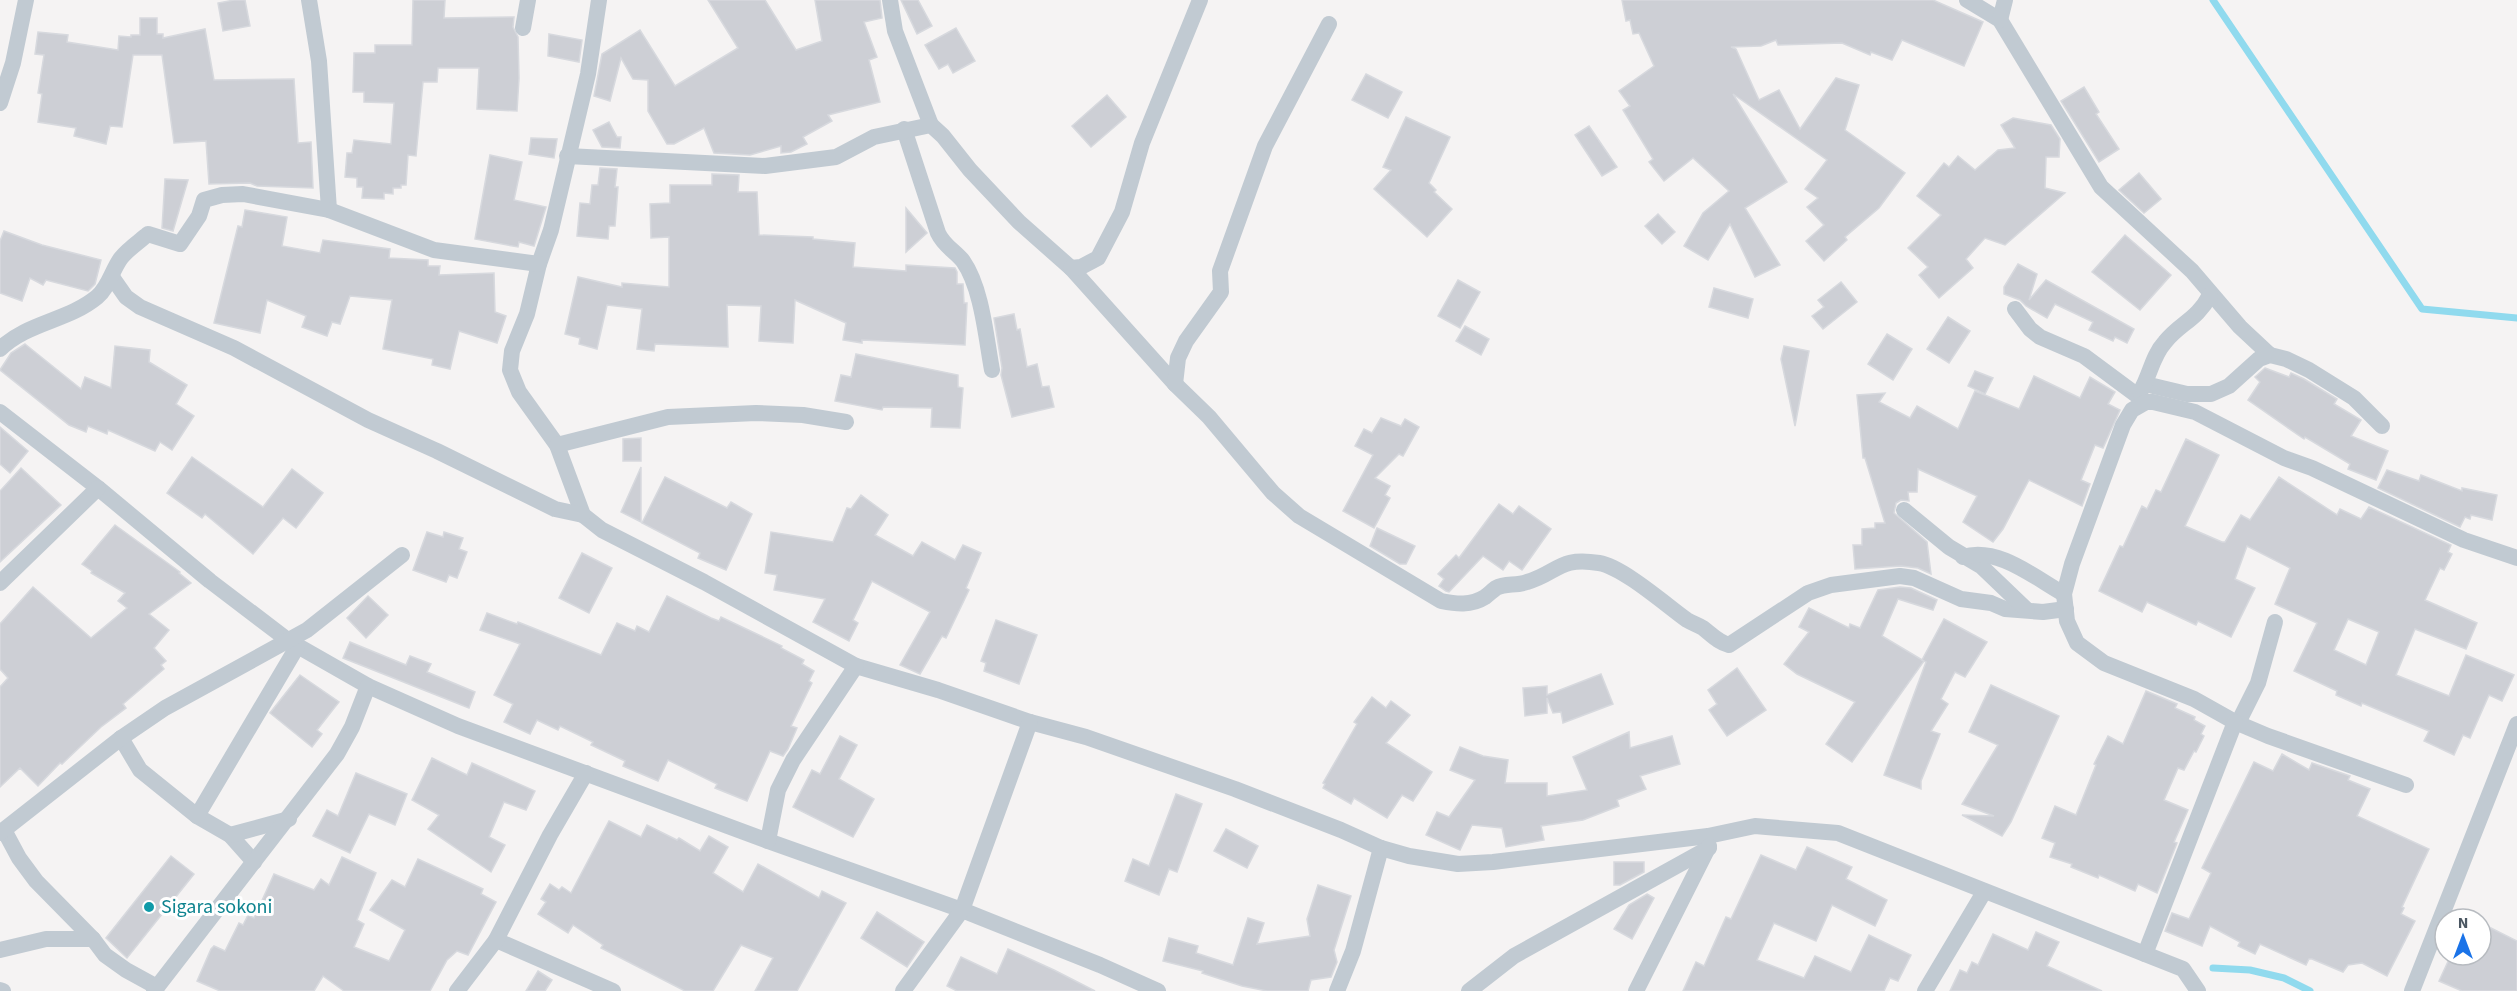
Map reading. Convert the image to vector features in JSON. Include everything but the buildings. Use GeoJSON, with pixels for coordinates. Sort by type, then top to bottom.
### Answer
{"type":"FeatureCollection","features":[{"type":"Feature","properties":{"kind":"street"},"geometry":{"type":"LineString","coordinates":[[0,103],[13,63],[26,0]]}},
{"type":"Feature","properties":{"kind":"street"},"geometry":{"type":"LineString","coordinates":[[309,0],[319,61],[329,210]]}},
{"type":"Feature","properties":{"kind":"street"},"geometry":{"type":"LineString","coordinates":[[523,28],[528,0]]}},
{"type":"Feature","properties":{"kind":"street"},"geometry":{"type":"LineString","coordinates":[[583,515],[557,445],[519,392],[510,370],[512,351],[527,314],[539,264],[551,230],[588,74],[599,0]]}},
{"type":"Feature","properties":{"kind":"street"},"geometry":{"type":"LineString","coordinates":[[890,0],[895,31],[931,125],[943,136],[970,171],[1019,222],[1071,268],[1175,384],[1209,417],[1273,493],[1299,516],[1441,601],[1458,604],[1472,602],[1483,598],[1496,588],[1528,582],[1564,563],[1577,561],[1602,563],[1619,571],[1667,603],[1718,641],[1729,645],[1808,593],[1831,585],[1900,576],[1914,578],[1961,599],[1991,603],[2005,609],[2027,610],[2065,602]]}},
{"type":"Feature","properties":{"kind":"street"},"geometry":{"type":"LineString","coordinates":[[1071,268],[1081,267],[1098,258],[1122,212],[1142,143],[1200,0]]}},
{"type":"Feature","properties":{"kind":"street"},"geometry":{"type":"LineString","coordinates":[[1967,0],[2000,20],[2101,187],[2192,271],[2210,295],[2253,342],[2270,355],[2286,359],[2309,370],[2354,398],[2382,426]]}},
{"type":"Feature","properties":{"kind":"street"},"geometry":{"type":"LineString","coordinates":[[2000,20],[2005,0]]}},
{"type":"Feature","properties":{"kind":"street"},"geometry":{"type":"LineString","coordinates":[[1175,384],[1178,358],[1186,341],[1221,292],[1220,271],[1265,146],[1329,24]]}},
{"type":"Feature","properties":{"kind":"street"},"geometry":{"type":"LineString","coordinates":[[567,156],[765,166],[836,157],[874,137],[931,125]]}},
{"type":"Feature","properties":{"kind":"street"},"geometry":{"type":"LineString","coordinates":[[904,129],[938,233],[943,243],[963,262],[981,303],[992,370]]}},
{"type":"Feature","properties":{"kind":"street"},"geometry":{"type":"LineString","coordinates":[[0,349],[12,338],[36,325],[84,306],[99,296],[121,258],[148,234],[180,244],[199,216],[204,200],[222,195],[243,194],[329,210],[434,250],[539,264]]}},
{"type":"Feature","properties":{"kind":"street"},"geometry":{"type":"LineString","coordinates":[[112,277],[126,297],[140,307],[234,348],[368,420],[555,509],[583,515],[602,530],[704,582],[856,666],[938,690],[1030,722],[1086,737],[1235,789],[1381,848],[1409,856],[1458,864],[1708,842]]}},
{"type":"Feature","properties":{"kind":"street"},"geometry":{"type":"LineString","coordinates":[[2210,295],[2195,317],[2166,340],[2156,354],[2143,394],[2123,425],[2072,564],[2065,602],[2067,621],[2077,643],[2104,663],[2194,699],[2237,722],[2406,785]]}},
{"type":"Feature","properties":{"kind":"street"},"geometry":{"type":"LineString","coordinates":[[2015,309],[2030,329],[2040,337],[2084,356],[2153,402],[2195,412],[2284,458],[2312,468],[2464,540],[2517,558]]}},
{"type":"Feature","properties":{"kind":"street"},"geometry":{"type":"LineString","coordinates":[[2143,394],[2211,394],[2229,386],[2259,359],[2270,355]]}},
{"type":"Feature","properties":{"kind":"street"},"geometry":{"type":"LineString","coordinates":[[0,412],[98,488],[210,581],[293,644],[368,686],[458,726],[962,910],[1100,965],[1158,991]]}},
{"type":"Feature","properties":{"kind":"street"},"geometry":{"type":"LineString","coordinates":[[557,445],[668,417],[756,413],[803,415],[846,422]]}},
{"type":"Feature","properties":{"kind":"street"},"geometry":{"type":"LineString","coordinates":[[0,583],[98,488]]}},
{"type":"Feature","properties":{"kind":"street"},"geometry":{"type":"LineString","coordinates":[[1904,510],[1963,557],[1981,566],[2027,610]]}},
{"type":"Feature","properties":{"kind":"street"},"geometry":{"type":"LineString","coordinates":[[1963,557],[1974,554],[1989,555],[2018,568],[2065,602]]}},
{"type":"Feature","properties":{"kind":"street"},"geometry":{"type":"LineString","coordinates":[[197,816],[293,644],[307,630],[402,555]]}},
{"type":"Feature","properties":{"kind":"street"},"geometry":{"type":"LineString","coordinates":[[2145,954],[2237,722],[2258,683],[2274,622]]}},
{"type":"Feature","properties":{"kind":"street"},"geometry":{"type":"LineString","coordinates":[[293,644],[183,697],[121,738],[2,832],[36,881],[93,939],[105,955],[155,989],[289,819],[337,754],[352,727],[368,686]]}},
{"type":"Feature","properties":{"kind":"street"},"geometry":{"type":"LineString","coordinates":[[768,841],[778,790],[793,760],[856,666]]}},
{"type":"Feature","properties":{"kind":"street"},"geometry":{"type":"LineString","coordinates":[[903,991],[962,910],[1030,722]]}},
{"type":"Feature","properties":{"kind":"street"},"geometry":{"type":"LineString","coordinates":[[2412,991],[2517,724]]}},
{"type":"Feature","properties":{"kind":"street"},"geometry":{"type":"LineString","coordinates":[[121,738],[140,770],[197,816],[230,835],[254,862]]}},
{"type":"Feature","properties":{"kind":"street"},"geometry":{"type":"LineString","coordinates":[[457,991],[496,940],[550,835],[586,773]]}},
{"type":"Feature","properties":{"kind":"street"},"geometry":{"type":"LineString","coordinates":[[230,835],[289,819]]}},
{"type":"Feature","properties":{"kind":"street"},"geometry":{"type":"LineString","coordinates":[[1469,991],[1514,956],[1708,842],[1755,826],[1838,833],[2183,969],[2198,991]]}},
{"type":"Feature","properties":{"kind":"street"},"geometry":{"type":"LineString","coordinates":[[1636,991],[1708,842]]}},
{"type":"Feature","properties":{"kind":"street"},"geometry":{"type":"LineString","coordinates":[[1337,991],[1353,951],[1381,848]]}},
{"type":"Feature","properties":{"kind":"street"},"geometry":{"type":"LineString","coordinates":[[1925,991],[1984,892]]}},
{"type":"Feature","properties":{"kind":"street"},"geometry":{"type":"LineString","coordinates":[[0,950],[46,939],[93,939]]}},
{"type":"Feature","properties":{"kind":"street"},"geometry":{"type":"LineString","coordinates":[[496,940],[613,991]]}},
{"type":"Feature","properties":{"kind":"waterway"},"geometry":{"type":"LineString","coordinates":[[2213,0],[2422,309],[2517,318]]}},
{"type":"Feature","properties":{"kind":"waterway"},"geometry":{"type":"LineString","coordinates":[[2213,968],[2250,970],[2284,978],[2310,991]]}},
{"type":"Feature","properties":{"kind":"place","name":"Sigara sokoni"},"geometry":{"type":"Point","coordinates":[149,907]}}]}
